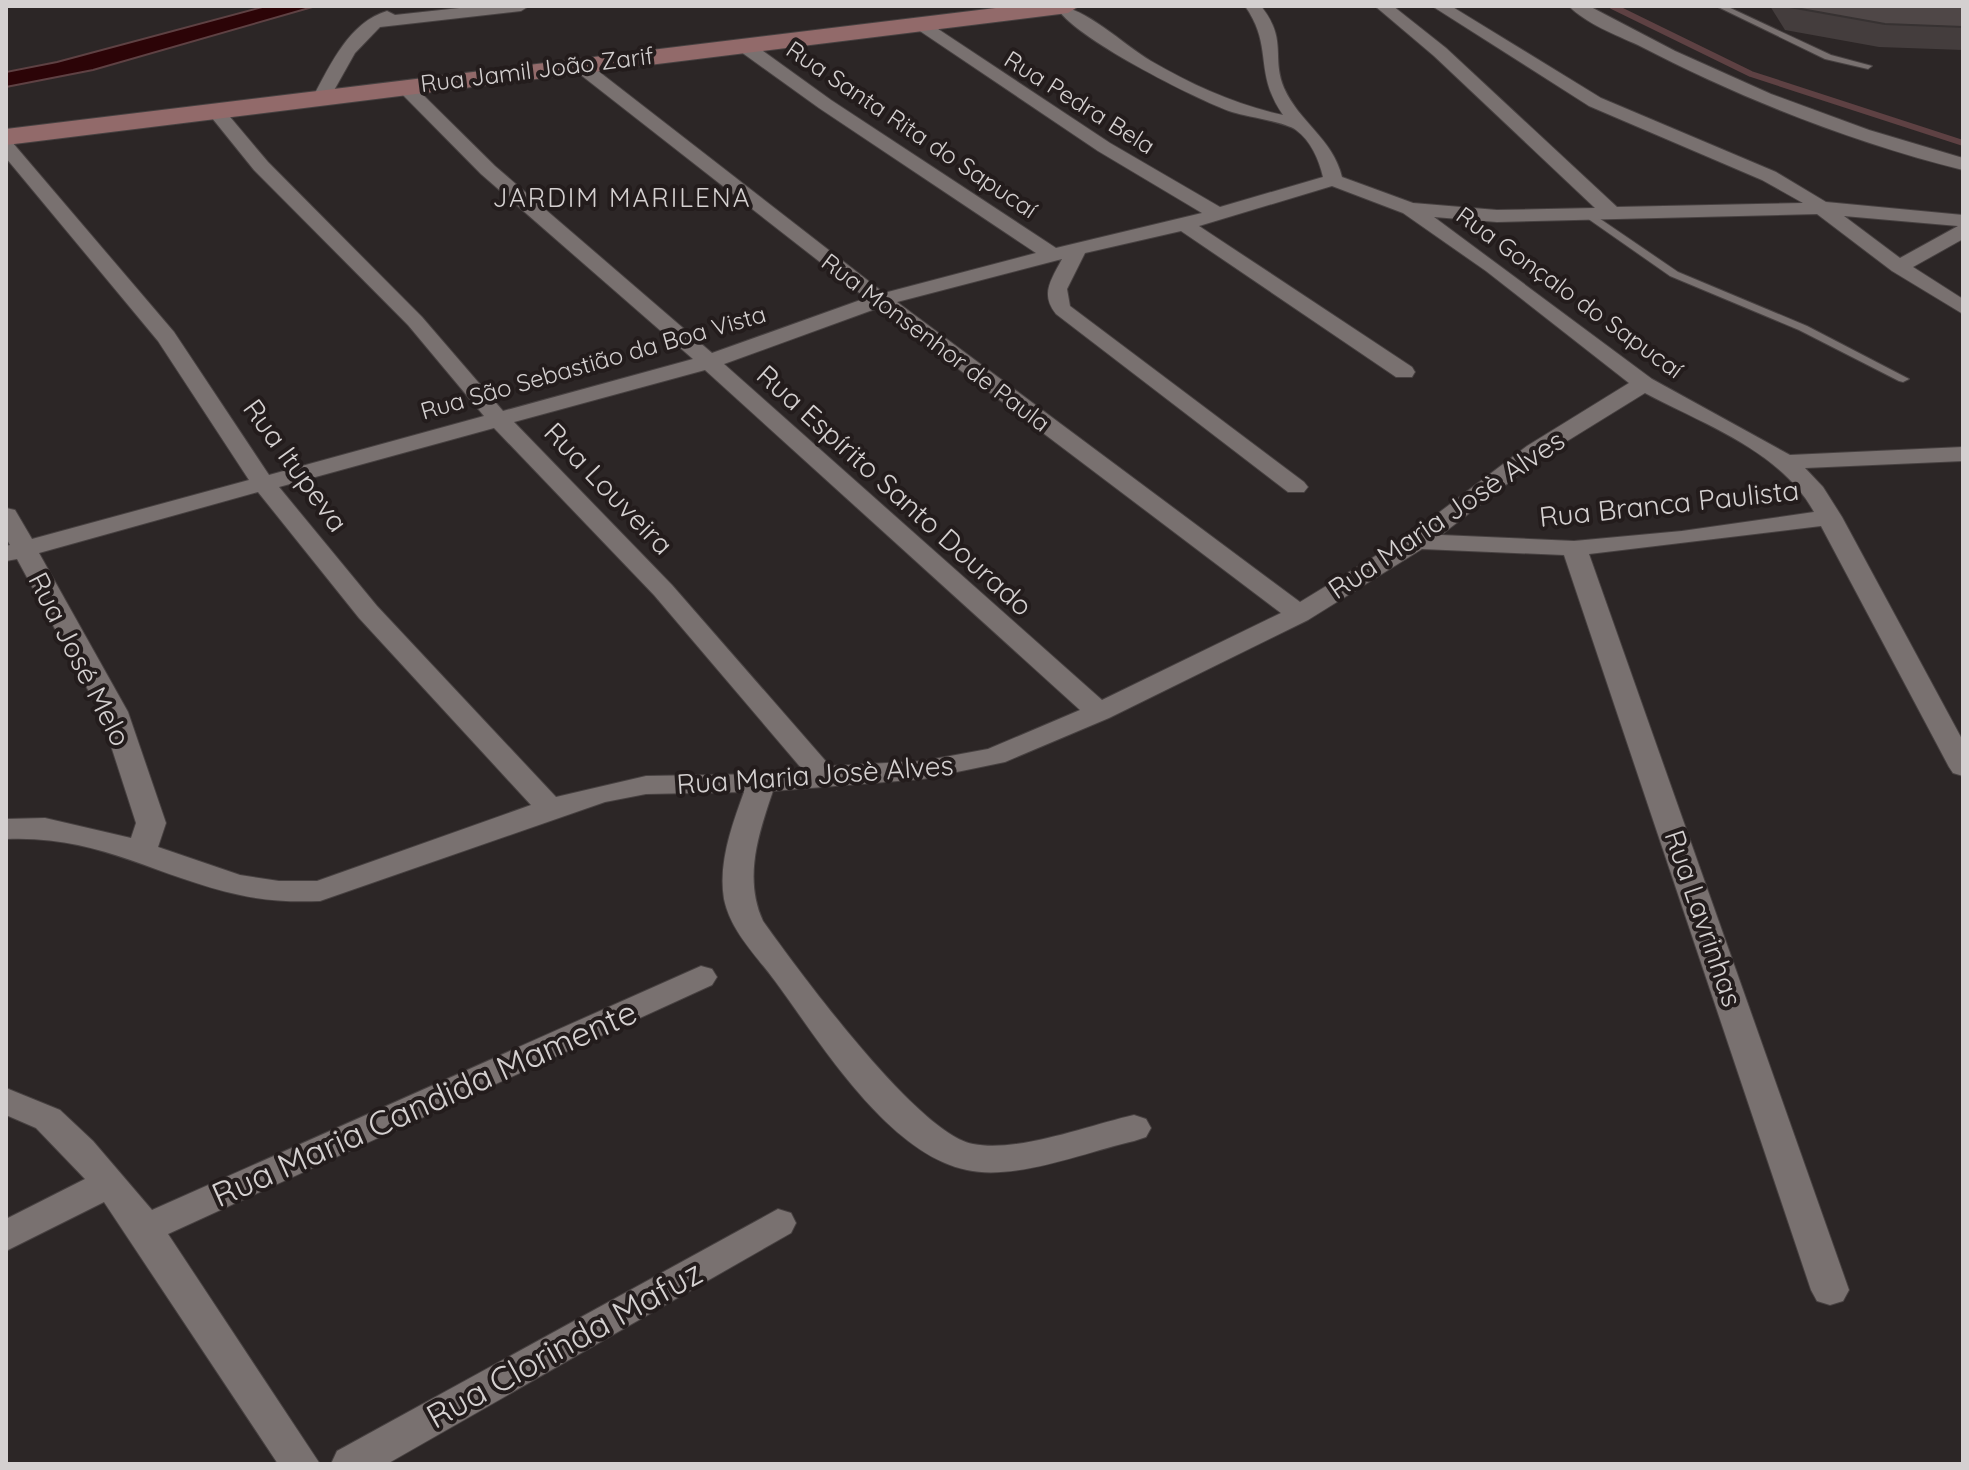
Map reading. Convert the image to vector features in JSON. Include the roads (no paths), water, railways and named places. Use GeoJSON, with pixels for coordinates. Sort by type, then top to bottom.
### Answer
{"type":"FeatureCollection","features":[{"type":"Feature","properties":{"kind":"main road","name":"Rua Jamil João Zarif"},"geometry":{"type":"LineString","coordinates":[[6,137],[1065,6]]}},
{"type":"Feature","properties":{"kind":"street"},"geometry":{"type":"LineString","coordinates":[[322,97],[352,44],[370,23],[410,6]]}},
{"type":"Feature","properties":{"kind":"street"},"geometry":{"type":"LineString","coordinates":[[370,23],[521,6]]}},
{"type":"Feature","properties":{"kind":"street"},"geometry":{"type":"LineString","coordinates":[[1065,6],[1135,58],[1203,95],[1254,116],[1299,124]]}},
{"type":"Feature","properties":{"kind":"street"},"geometry":{"type":"LineString","coordinates":[[1253,6],[1270,30],[1274,44],[1273,84],[1299,124],[1325,150],[1331,161],[1333,180],[1410,209],[1497,216],[1590,216],[1825,208],[1963,221]]}},
{"type":"Feature","properties":{"kind":"street"},"geometry":{"type":"LineString","coordinates":[[1383,6],[1440,52],[1614,215]]}},
{"type":"Feature","properties":{"kind":"street"},"geometry":{"type":"LineString","coordinates":[[1440,6],[1595,102],[1769,176],[1825,208],[1899,267],[1963,308]]}},
{"type":"Feature","properties":{"kind":"street"},"geometry":{"type":"LineString","coordinates":[[1577,6],[1623,33],[1795,110],[1883,142],[1963,164]]}},
{"type":"Feature","properties":{"kind":"street","name":"Rua Pedra Bela"},"geometry":{"type":"LineString","coordinates":[[920,24],[1038,105],[1218,214]]}},
{"type":"Feature","properties":{"kind":"street","name":"Rua Santa Rita do Sapucaí"},"geometry":{"type":"LineString","coordinates":[[743,45],[825,104],[1053,255]]}},
{"type":"Feature","properties":{"kind":"street","name":"Rua Monsenhor de Paula"},"geometry":{"type":"LineString","coordinates":[[578,64],[881,300],[1299,614]]}},
{"type":"Feature","properties":{"kind":"street","name":"Rua Espírito Santo Dourado"},"geometry":{"type":"LineString","coordinates":[[404,86],[459,144],[1099,712]]}},
{"type":"Feature","properties":{"kind":"street","name":"Rua Louveira"},"geometry":{"type":"LineString","coordinates":[[214,109],[261,166],[415,321],[497,418],[663,590],[823,775]]}},
{"type":"Feature","properties":{"kind":"street","name":"Rua Itupeva"},"geometry":{"type":"LineString","coordinates":[[6,146],[166,337],[263,483],[368,612],[550,808]]}},
{"type":"Feature","properties":{"kind":"street","name":"Rua São Sebastião da Boa Vista"},"geometry":{"type":"LineString","coordinates":[[15,552],[708,362],[881,300],[1184,224],[1333,180]]}},
{"type":"Feature","properties":{"kind":"street","name":"Rua Gonçalo do Sapucaí"},"geometry":{"type":"LineString","coordinates":[[1410,209],[1493,267],[1644,384],[1785,462],[1815,492],[1963,767]]}},
{"type":"Feature","properties":{"kind":"street"},"geometry":{"type":"LineString","coordinates":[[1184,224],[1404,372]]}},
{"type":"Feature","properties":{"kind":"street"},"geometry":{"type":"LineString","coordinates":[[1899,267],[1963,231]]}},
{"type":"Feature","properties":{"kind":"street"},"geometry":{"type":"LineString","coordinates":[[1077,249],[1057,289],[1057,302],[1063,310],[1296,487]]}},
{"type":"Feature","properties":{"kind":"street","name":"Rua Maria Josè Alves"},"geometry":{"type":"LineString","coordinates":[[6,829],[53,829],[141,853],[233,885],[266,892],[299,894],[320,891],[550,808],[646,785],[761,783],[967,764],[995,756],[1099,712],[1299,614],[1417,541],[1535,451],[1644,384]]}},
{"type":"Feature","properties":{"kind":"street"},"geometry":{"type":"LineString","coordinates":[[1785,462],[1963,454]]}},
{"type":"Feature","properties":{"kind":"street","name":"Rua José Melo"},"geometry":{"type":"LineString","coordinates":[[6,515],[15,552],[114,712],[151,823],[141,853]]}},
{"type":"Feature","properties":{"kind":"street","name":"Rua Branca Paulista"},"geometry":{"type":"LineString","coordinates":[[1417,541],[1574,548],[1682,538],[1830,517]]}},
{"type":"Feature","properties":{"kind":"street","name":"Rua Lavrinhas"},"geometry":{"type":"LineString","coordinates":[[1574,548],[1830,1290]]}},
{"type":"Feature","properties":{"kind":"street"},"geometry":{"type":"LineString","coordinates":[[761,783],[745,834],[738,874],[744,914],[858,1070],[928,1137],[946,1150],[980,1160],[1134,1128]]}},
{"type":"Feature","properties":{"kind":"street","name":"Rua Maria Candida Mamente"},"geometry":{"type":"LineString","coordinates":[[146,1228],[701,977]]}},
{"type":"Feature","properties":{"kind":"street"},"geometry":{"type":"LineString","coordinates":[[6,1101],[48,1119],[81,1150],[146,1228],[189,1301],[300,1464]]}},
{"type":"Feature","properties":{"kind":"street"},"geometry":{"type":"LineString","coordinates":[[6,1236],[108,1184]]}},
{"type":"Feature","properties":{"kind":"street","name":"Rua Clorinda Mafuz"},"geometry":{"type":"LineString","coordinates":[[351,1464],[778,1223]]}},
{"type":"Feature","properties":{"kind":"lane"},"geometry":{"type":"LineString","coordinates":[[1720,6],[1828,57],[1868,66]]}},
{"type":"Feature","properties":{"kind":"lane"},"geometry":{"type":"LineString","coordinates":[[1590,216],[1674,274],[1803,328],[1903,379]]}},
{"type":"Feature","properties":{"kind":"waterway"},"geometry":{"type":"LineString","coordinates":[[1612,6],[1751,74],[1963,143]]}},
{"type":"Feature","properties":{"kind":"district","name":"JARDIM MARILENA"},"geometry":{"type":"Point","coordinates":[622,197]}}]}
